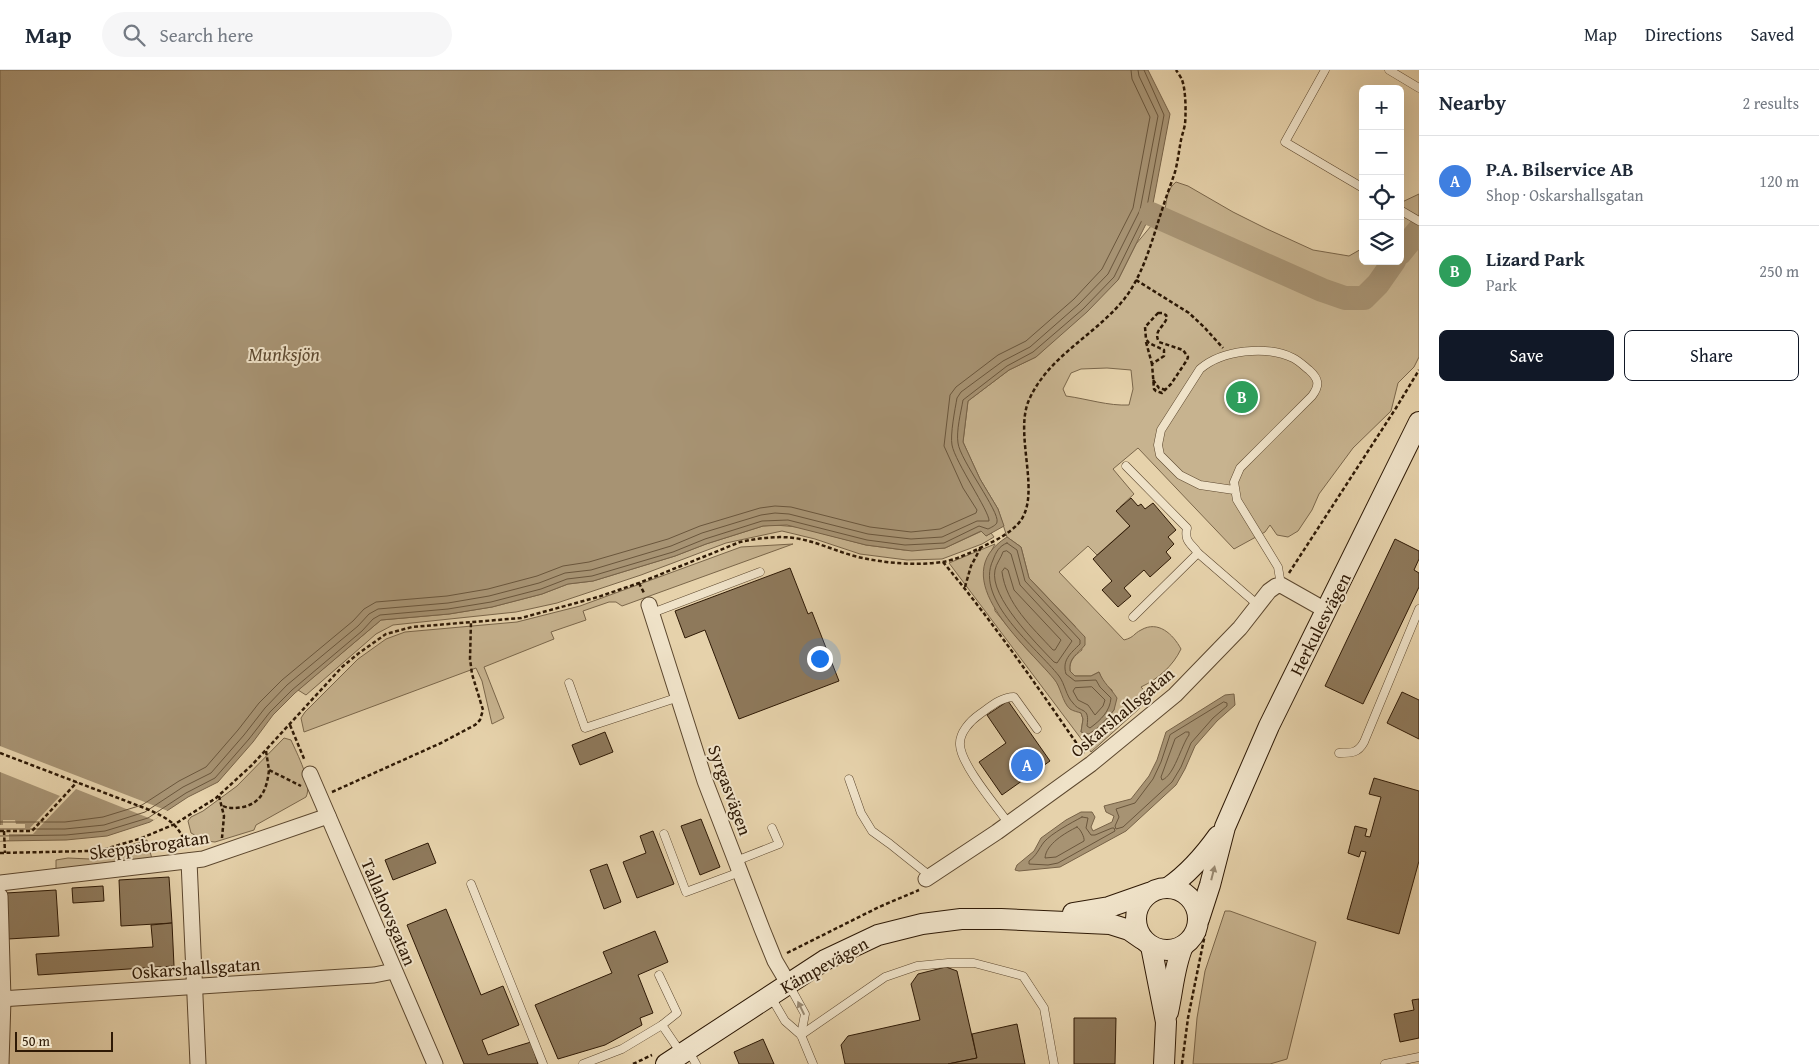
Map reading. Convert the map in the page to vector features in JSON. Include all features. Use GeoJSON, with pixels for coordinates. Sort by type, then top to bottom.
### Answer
{"type":"FeatureCollection","features":[{"type":"Feature","properties":{"kind":"main road","name":"Herkulesvägen"},"geometry":{"type":"LineString","coordinates":[[1203,922],[1224,827],[1269,726],[1419,422]]}},
{"type":"Feature","properties":{"kind":"main road","name":"Herkulesvägen"},"geometry":{"type":"LineString","coordinates":[[1169,887],[1180,880],[1202,858],[1224,827]]}},
{"type":"Feature","properties":{"kind":"main road"},"geometry":{"type":"LineString","coordinates":[[1164,1064],[1166,1022],[1175,971],[1183,946],[1203,922],[1193,901],[1186,894],[1178,889],[1169,887],[1158,888],[1142,900],[1137,909],[1135,920],[1137,930],[1147,942],[1165,950],[1183,946]]}},
{"type":"Feature","properties":{"kind":"main road","name":"Kämpevägen"},"geometry":{"type":"LineString","coordinates":[[1001,919],[1084,913],[1109,907],[1149,893]]}},
{"type":"Feature","properties":{"kind":"main road","name":"Kämpevägen"},"geometry":{"type":"LineString","coordinates":[[683,1058],[770,995],[825,960],[878,935],[922,924],[961,918],[1110,924],[1129,930],[1147,942]]}},
{"type":"Feature","properties":{"kind":"main road"},"geometry":{"type":"LineString","coordinates":[[1147,942],[1166,1022]]}},
{"type":"Feature","properties":{"kind":"street","name":"Oskarshallsgatan"},"geometry":{"type":"LineString","coordinates":[[928,878],[1009,824],[1091,764],[1175,695],[1240,628],[1269,591],[1281,584]]}},
{"type":"Feature","properties":{"kind":"street"},"geometry":{"type":"LineString","coordinates":[[1281,584],[1327,611]]}},
{"type":"Feature","properties":{"kind":"street","name":"Syrgasvägen"},"geometry":{"type":"LineString","coordinates":[[650,609],[705,781],[775,961],[788,983]]}},
{"type":"Feature","properties":{"kind":"street","name":"Tallahovsgatan"},"geometry":{"type":"LineString","coordinates":[[310,774],[435,1064]]}},
{"type":"Feature","properties":{"kind":"street","name":"Skeppsbrogatan"},"geometry":{"type":"LineString","coordinates":[[0,883],[203,859],[328,816]]}},
{"type":"Feature","properties":{"kind":"street"},"geometry":{"type":"LineString","coordinates":[[188,861],[198,1064]]}},
{"type":"Feature","properties":{"kind":"street"},"geometry":{"type":"LineString","coordinates":[[0,896],[1,1064]]}},
{"type":"Feature","properties":{"kind":"street","name":"Oskarshallsgatan"},"geometry":{"type":"LineString","coordinates":[[2,999],[374,975],[394,971]]}},
{"type":"Feature","properties":{"kind":"lane"},"geometry":{"type":"LineString","coordinates":[[1325,70],[1286,142],[1359,186]]}},
{"type":"Feature","properties":{"kind":"lane"},"geometry":{"type":"LineString","coordinates":[[1389,70],[1419,88]]}},
{"type":"Feature","properties":{"kind":"lane"},"geometry":{"type":"LineString","coordinates":[[1404,212],[1419,221]]}},
{"type":"Feature","properties":{"kind":"lane"},"geometry":{"type":"LineString","coordinates":[[1234,490],[1200,485],[1180,476],[1160,455],[1158,445],[1161,430],[1200,369],[1207,363],[1228,354],[1254,351],[1288,356],[1295,359],[1316,377],[1318,389],[1240,468],[1234,482],[1237,500],[1278,567],[1281,584]]}},
{"type":"Feature","properties":{"kind":"lane"},"geometry":{"type":"LineString","coordinates":[[1126,466],[1187,528],[1185,535],[1187,541],[1198,553],[1258,604]]}},
{"type":"Feature","properties":{"kind":"lane"},"geometry":{"type":"LineString","coordinates":[[1133,617],[1198,553]]}},
{"type":"Feature","properties":{"kind":"lane"},"geometry":{"type":"LineString","coordinates":[[650,609],[760,572]]}},
{"type":"Feature","properties":{"kind":"lane"},"geometry":{"type":"LineString","coordinates":[[1339,753],[1353,753],[1359,750],[1364,742],[1419,609]]}},
{"type":"Feature","properties":{"kind":"lane"},"geometry":{"type":"LineString","coordinates":[[569,682],[585,728],[678,697]]}},
{"type":"Feature","properties":{"kind":"lane"},"geometry":{"type":"LineString","coordinates":[[1009,824],[973,774],[962,755],[960,744],[963,732],[973,719],[1006,697],[1014,697],[1037,729]]}},
{"type":"Feature","properties":{"kind":"lane"},"geometry":{"type":"LineString","coordinates":[[849,779],[861,813],[872,831],[928,878]]}},
{"type":"Feature","properties":{"kind":"lane"},"geometry":{"type":"LineString","coordinates":[[664,834],[686,892],[779,844],[772,828]]}},
{"type":"Feature","properties":{"kind":"lane"},"geometry":{"type":"LineString","coordinates":[[471,884],[543,1064]]}},
{"type":"Feature","properties":{"kind":"lane"},"geometry":{"type":"LineString","coordinates":[[801,1035],[885,977],[917,966],[974,963],[1023,976],[1044,1008],[1054,1064]]}},
{"type":"Feature","properties":{"kind":"lane"},"geometry":{"type":"LineString","coordinates":[[583,1064],[622,1049],[676,1013],[659,975]]}},
{"type":"Feature","properties":{"kind":"lane"},"geometry":{"type":"LineString","coordinates":[[788,983],[806,1014],[801,1035]]}},
{"type":"Feature","properties":{"kind":"lane"},"geometry":{"type":"LineString","coordinates":[[770,995],[785,1021],[801,1035],[813,1064]]}},
{"type":"Feature","properties":{"kind":"lane"},"geometry":{"type":"LineString","coordinates":[[662,1024],[683,1058]]}},
{"type":"Feature","properties":{"kind":"lane"},"geometry":{"type":"LineString","coordinates":[[1385,1064],[1419,1057]]}},
{"type":"Feature","properties":{"kind":"path"},"geometry":{"type":"LineString","coordinates":[[991,542],[1018,524],[1028,500],[1029,480],[1024,425],[1026,407],[1031,397],[1048,370],[1108,316],[1125,298],[1148,254],[1175,170],[1185,124],[1182,81],[1176,70]]}},
{"type":"Feature","properties":{"kind":"path"},"geometry":{"type":"LineString","coordinates":[[1136,280],[1189,313],[1204,326],[1228,354]]}},
{"type":"Feature","properties":{"kind":"path"},"geometry":{"type":"LineString","coordinates":[[1162,313],[1167,318],[1157,332],[1156,337],[1159,342],[1180,348],[1186,352],[1188,357],[1176,377],[1162,393],[1156,391],[1152,364],[1145,327],[1156,315],[1162,313]]}},
{"type":"Feature","properties":{"kind":"path"},"geometry":{"type":"LineString","coordinates":[[1146,339],[1149,343],[1164,350],[1164,356],[1152,364]]}},
{"type":"Feature","properties":{"kind":"path"},"geometry":{"type":"LineString","coordinates":[[1281,584],[1391,417],[1419,370]]}},
{"type":"Feature","properties":{"kind":"path"},"geometry":{"type":"LineString","coordinates":[[965,587],[971,566],[981,547]]}},
{"type":"Feature","properties":{"kind":"path"},"geometry":{"type":"LineString","coordinates":[[943,562],[965,587],[1044,695],[1091,764]]}},
{"type":"Feature","properties":{"kind":"path"},"geometry":{"type":"LineString","coordinates":[[0,853],[105,849],[139,839],[175,824],[219,796],[290,725],[342,667],[386,634],[412,627],[471,621],[470,659],[472,674],[483,710],[480,720],[476,725],[441,743],[318,794],[269,770]]}},
{"type":"Feature","properties":{"kind":"path"},"geometry":{"type":"LineString","coordinates":[[290,725],[310,774]]}},
{"type":"Feature","properties":{"kind":"path"},"geometry":{"type":"LineString","coordinates":[[223,806],[237,808],[253,804],[259,800],[266,788],[269,770],[266,750]]}},
{"type":"Feature","properties":{"kind":"path"},"geometry":{"type":"LineString","coordinates":[[0,753],[167,818],[175,824],[185,841],[188,848],[188,861]]}},
{"type":"Feature","properties":{"kind":"path"},"geometry":{"type":"LineString","coordinates":[[0,831],[32,830],[77,782]]}},
{"type":"Feature","properties":{"kind":"path"},"geometry":{"type":"LineString","coordinates":[[219,796],[223,806],[224,824],[220,853]]}},
{"type":"Feature","properties":{"kind":"path"},"geometry":{"type":"LineString","coordinates":[[4,830],[5,853]]}},
{"type":"Feature","properties":{"kind":"path"},"geometry":{"type":"LineString","coordinates":[[1182,1064],[1203,922]]}},
{"type":"Feature","properties":{"kind":"shaded area"},"geometry":{"type":"Polygon","coordinates":[[[1176,182],[1188,186],[1233,212],[1313,250],[1349,256],[1359,250],[1359,265],[1404,265],[1404,201],[1419,194],[1419,357],[1414,367],[1398,383],[1391,411],[1353,448],[1319,494],[1312,510],[1298,531],[1288,537],[1277,535],[1270,525],[1265,532],[1234,549],[1138,448],[1113,469],[1134,494],[1120,507],[1134,522],[1097,555],[1088,546],[1059,572],[1124,640],[1147,627],[1153,627],[1164,630],[1174,638],[1181,649],[1174,661],[1164,671],[1141,687],[1151,698],[1091,752],[949,563],[995,544],[989,556],[995,611],[1056,680],[1067,703],[1081,713],[1083,719],[1081,732],[1092,731],[1103,723],[1114,710],[1112,690],[1104,684],[1099,672],[1091,676],[1075,676],[1070,671],[1070,664],[1082,650],[1075,626],[1029,578],[1021,547],[1007,537],[998,509],[980,479],[963,442],[968,401],[1009,370],[1036,357],[1118,280],[1136,244],[1151,226],[1157,228],[1165,209],[1169,191],[1176,182]],[[1107,368],[1081,369],[1071,373],[1063,389],[1066,396],[1129,405],[1133,389],[1131,370],[1107,368]]]}},
{"type":"Feature","properties":{"kind":"shaded area"},"geometry":{"type":"Polygon","coordinates":[[[763,526],[798,527],[866,545],[904,550],[945,548],[982,531],[986,536],[991,533],[994,537],[982,544],[942,559],[907,560],[860,554],[815,539],[782,531],[726,543],[641,575],[557,603],[516,612],[393,625],[376,634],[306,695],[298,690],[381,620],[449,614],[492,607],[542,594],[568,584],[593,581],[763,526]]]}},
{"type":"Feature","properties":{"kind":"shaded area"},"geometry":{"type":"Polygon","coordinates":[[[793,544],[622,606],[616,602],[609,602],[583,611],[586,620],[551,632],[554,639],[484,667],[504,718],[492,724],[482,681],[476,668],[304,732],[301,718],[305,712],[358,659],[386,639],[405,632],[517,622],[580,606],[741,547],[793,544]]]}},
{"type":"Feature","properties":{"kind":"shaded area"},"geometry":{"type":"Polygon","coordinates":[[[284,738],[291,740],[306,777],[308,791],[306,797],[256,825],[254,830],[215,842],[206,841],[191,833],[188,821],[191,817],[203,811],[237,786],[284,738]]]}},
{"type":"Feature","properties":{"kind":"shaded area"},"geometry":{"type":"Polygon","coordinates":[[[147,840],[152,859],[56,872],[56,860],[68,858],[90,859],[147,840]]]}},
{"type":"Feature","properties":{"kind":"shaded area"},"geometry":{"type":"Polygon","coordinates":[[[1225,911],[1230,911],[1316,942],[1287,1059],[1270,1064],[1193,1064],[1197,1018],[1205,971],[1225,911]]]}},
{"type":"Feature","properties":{"kind":"water","name":"Munksjön"},"geometry":{"type":"Polygon","coordinates":[[[0,70],[1148,70],[1170,114],[1151,214],[1118,280],[1087,312],[1036,357],[1009,370],[968,401],[963,442],[980,479],[998,509],[1004,526],[986,536],[981,531],[945,548],[912,551],[866,545],[787,525],[763,526],[593,581],[568,584],[542,594],[492,607],[449,614],[381,620],[295,693],[273,715],[253,742],[218,782],[188,797],[150,822],[107,836],[66,840],[0,841],[0,70]]]}},
{"type":"Feature","properties":{"kind":"water"},"geometry":{"type":"Polygon","coordinates":[[[1007,537],[1021,547],[1029,578],[1085,637],[1085,645],[1072,659],[1070,671],[1075,676],[1091,676],[1099,672],[1117,698],[1114,710],[1100,726],[1089,734],[1081,732],[1083,719],[1081,713],[1071,710],[1067,706],[1054,679],[1010,630],[986,591],[983,571],[989,553],[1007,537]]]}},
{"type":"Feature","properties":{"kind":"water"},"geometry":{"type":"Polygon","coordinates":[[[1234,694],[1235,705],[1217,721],[1195,746],[1176,785],[1126,831],[1060,867],[1015,870],[1017,865],[1034,851],[1041,838],[1081,812],[1092,812],[1095,817],[1091,827],[1093,831],[1112,822],[1114,816],[1106,812],[1104,806],[1131,799],[1149,776],[1157,760],[1166,732],[1225,695],[1234,694]]]}},
{"type":"Feature","properties":{"kind":"pier"},"geometry":{"type":"Polygon","coordinates":[[[0,746],[168,811],[154,820],[76,789],[33,834],[9,834],[9,840],[0,841],[0,825],[3,825],[3,820],[15,820],[16,824],[25,824],[25,828],[30,828],[60,796],[0,772],[0,746]]]}},
{"type":"Feature","properties":{"kind":"building"},"geometry":{"type":"Polygon","coordinates":[[[1131,498],[1138,506],[1141,504],[1145,509],[1153,503],[1176,530],[1168,537],[1174,544],[1166,552],[1171,558],[1150,577],[1144,570],[1124,588],[1131,596],[1118,607],[1102,590],[1112,581],[1093,559],[1130,526],[1116,511],[1131,498]]]}},
{"type":"Feature","properties":{"kind":"building"},"geometry":{"type":"Polygon","coordinates":[[[1395,539],[1419,551],[1419,559],[1414,570],[1419,573],[1419,587],[1363,704],[1325,686],[1395,539]]]}},
{"type":"Feature","properties":{"kind":"building"},"geometry":{"type":"Polygon","coordinates":[[[790,568],[808,614],[812,612],[839,681],[739,719],[705,630],[685,638],[675,611],[790,568]]]}},
{"type":"Feature","properties":{"kind":"building"},"geometry":{"type":"Polygon","coordinates":[[[1402,692],[1419,700],[1419,739],[1387,723],[1402,692]]]}},
{"type":"Feature","properties":{"kind":"building"},"geometry":{"type":"Polygon","coordinates":[[[1008,701],[1050,761],[1002,795],[979,762],[1006,743],[987,715],[1008,701]]]}},
{"type":"Feature","properties":{"kind":"building"},"geometry":{"type":"Polygon","coordinates":[[[605,732],[613,752],[580,765],[572,745],[605,732]]]}},
{"type":"Feature","properties":{"kind":"building"},"geometry":{"type":"Polygon","coordinates":[[[1374,778],[1419,791],[1419,861],[1399,934],[1347,919],[1366,852],[1361,851],[1359,857],[1348,853],[1355,826],[1367,829],[1365,836],[1370,837],[1381,797],[1369,794],[1374,778]]]}},
{"type":"Feature","properties":{"kind":"building"},"geometry":{"type":"Polygon","coordinates":[[[701,819],[720,867],[700,875],[681,826],[701,819]]]}},
{"type":"Feature","properties":{"kind":"building"},"geometry":{"type":"Polygon","coordinates":[[[653,831],[674,884],[637,898],[623,862],[646,853],[640,836],[653,831]]]}},
{"type":"Feature","properties":{"kind":"building"},"geometry":{"type":"Polygon","coordinates":[[[428,843],[436,863],[393,880],[385,860],[428,843]]]}},
{"type":"Feature","properties":{"kind":"building"},"geometry":{"type":"Polygon","coordinates":[[[607,864],[621,902],[604,909],[590,870],[607,864]]]}},
{"type":"Feature","properties":{"kind":"building"},"geometry":{"type":"Polygon","coordinates":[[[169,877],[172,923],[121,926],[119,880],[169,877]]]}},
{"type":"Feature","properties":{"kind":"building"},"geometry":{"type":"Polygon","coordinates":[[[103,886],[104,901],[73,903],[72,888],[103,886]]]}},
{"type":"Feature","properties":{"kind":"building"},"geometry":{"type":"Polygon","coordinates":[[[56,890],[59,936],[8,939],[6,893],[56,890]]]}},
{"type":"Feature","properties":{"kind":"building"},"geometry":{"type":"Polygon","coordinates":[[[446,909],[481,995],[503,986],[519,1025],[482,1040],[488,1055],[531,1042],[538,1064],[464,1064],[407,925],[446,909]]]}},
{"type":"Feature","properties":{"kind":"building"},"geometry":{"type":"Polygon","coordinates":[[[172,923],[174,966],[38,975],[36,954],[153,947],[151,925],[172,923]]]}},
{"type":"Feature","properties":{"kind":"building"},"geometry":{"type":"Polygon","coordinates":[[[655,931],[668,962],[638,975],[653,1013],[640,1018],[642,1025],[605,1045],[558,1059],[535,1005],[612,973],[603,952],[655,931]]]}},
{"type":"Feature","properties":{"kind":"building"},"geometry":{"type":"Polygon","coordinates":[[[946,967],[957,971],[977,1058],[948,1064],[845,1064],[841,1045],[848,1036],[920,1020],[911,984],[918,974],[946,967]]]}},
{"type":"Feature","properties":{"kind":"building"},"geometry":{"type":"Polygon","coordinates":[[[1419,999],[1419,1038],[1400,1042],[1394,1014],[1414,1010],[1412,1000],[1419,999]]]}},
{"type":"Feature","properties":{"kind":"building"},"geometry":{"type":"Polygon","coordinates":[[[1074,1018],[1116,1018],[1115,1064],[1074,1064],[1074,1018]]]}},
{"type":"Feature","properties":{"kind":"building"},"geometry":{"type":"Polygon","coordinates":[[[1017,1024],[1025,1064],[948,1064],[977,1058],[972,1034],[1017,1024]]]}},
{"type":"Feature","properties":{"kind":"building"},"geometry":{"type":"Polygon","coordinates":[[[763,1039],[774,1064],[739,1064],[734,1052],[763,1039]]]}},
{"type":"Feature","properties":{"kind":"waterway"},"geometry":{"type":"LineString","coordinates":[[1151,214],[1322,290],[1345,298],[1364,298],[1378,284],[1391,265]]}},
{"type":"Feature","properties":{"kind":"waterway"},"geometry":{"type":"LineString","coordinates":[[1404,248],[1419,230]]}},
{"type":"Feature","properties":{"kind":"place","name":"Lizard Park"},"geometry":{"type":"Point","coordinates":[1242,397]}},
{"type":"Feature","properties":{"kind":"place","name":"P.A. Bilservice AB"},"geometry":{"type":"Point","coordinates":[1027,765]}}]}
